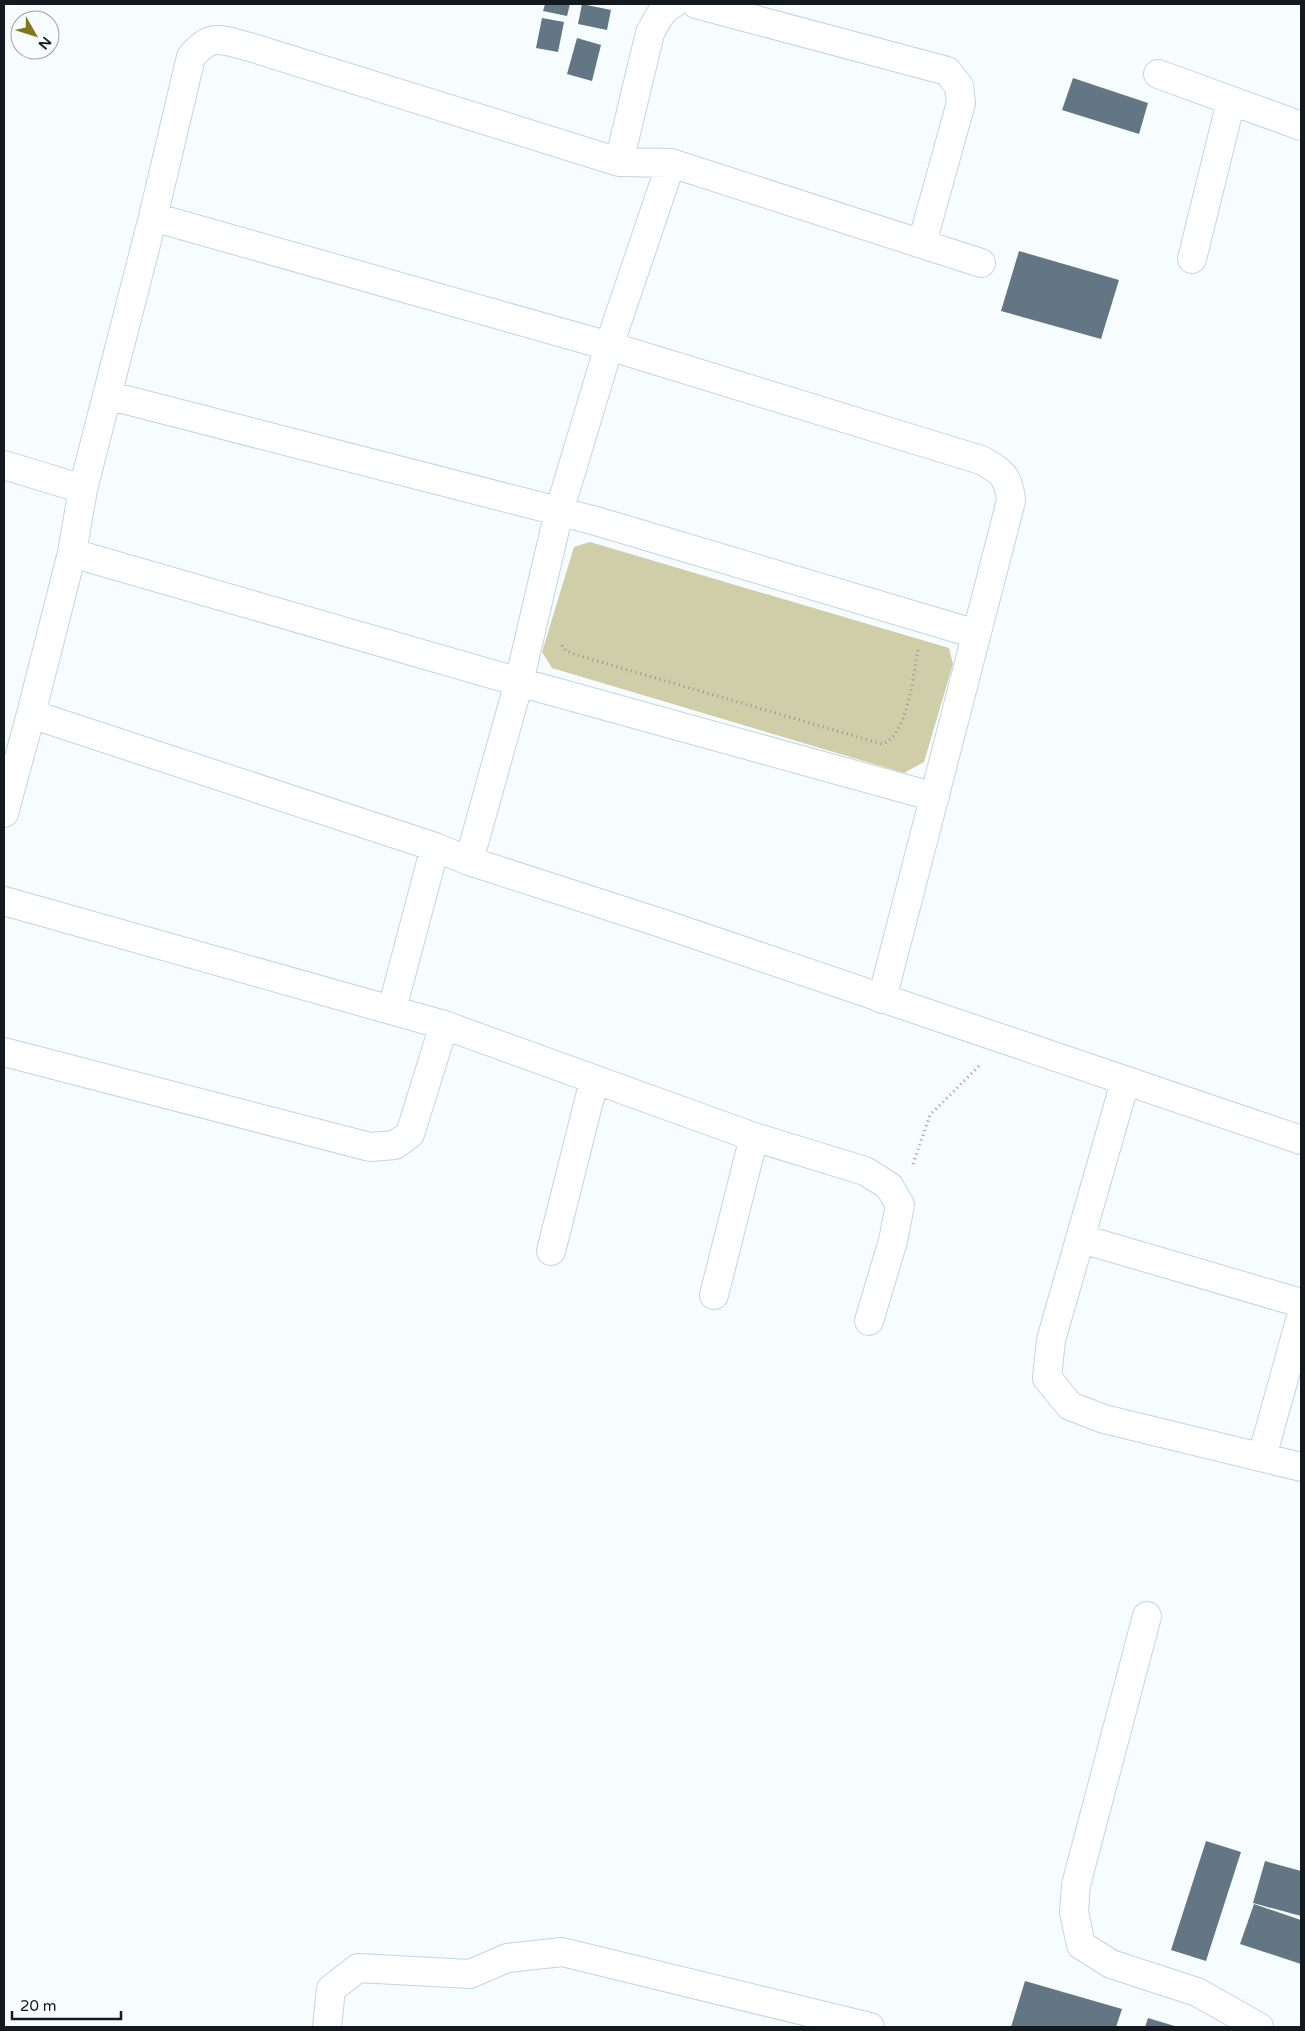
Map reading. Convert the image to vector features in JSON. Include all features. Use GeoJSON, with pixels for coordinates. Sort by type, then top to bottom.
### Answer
{"type":"FeatureCollection","features":[{"type":"Feature","properties":{"kind":"street"},"geometry":{"type":"LineString","coordinates":[[619,162],[650,33],[660,15],[667,6],[672,4]]}},
{"type":"Feature","properties":{"kind":"street"},"geometry":{"type":"LineString","coordinates":[[696,4],[947,71],[960,86],[961,103],[922,243]]}},
{"type":"Feature","properties":{"kind":"street"},"geometry":{"type":"LineString","coordinates":[[4,812],[72,553],[83,489],[153,217],[191,57],[202,43],[218,39],[250,47],[619,162],[671,163],[981,263]]}},
{"type":"Feature","properties":{"kind":"street"},"geometry":{"type":"LineString","coordinates":[[1158,74],[1301,126]]}},
{"type":"Feature","properties":{"kind":"street"},"geometry":{"type":"LineString","coordinates":[[1192,259],[1231,101]]}},
{"type":"Feature","properties":{"kind":"street"},"geometry":{"type":"LineString","coordinates":[[469,861],[519,682],[559,512],[609,346],[671,163]]}},
{"type":"Feature","properties":{"kind":"street"},"geometry":{"type":"LineString","coordinates":[[153,217],[609,346],[981,460],[999,469],[1010,485],[1011,501],[882,999]]}},
{"type":"Feature","properties":{"kind":"street"},"geometry":{"type":"LineString","coordinates":[[107,394],[559,512],[976,634]]}},
{"type":"Feature","properties":{"kind":"street"},"geometry":{"type":"LineString","coordinates":[[4,465],[83,489]]}},
{"type":"Feature","properties":{"kind":"street"},"geometry":{"type":"LineString","coordinates":[[72,553],[519,682],[935,796]]}},
{"type":"Feature","properties":{"kind":"street"},"geometry":{"type":"LineString","coordinates":[[31,714],[435,846],[469,861],[661,923],[1125,1082],[1301,1140]]}},
{"type":"Feature","properties":{"kind":"street"},"geometry":{"type":"LineString","coordinates":[[392,1009],[435,846]]}},
{"type":"Feature","properties":{"kind":"street"},"geometry":{"type":"LineString","coordinates":[[4,901],[444,1025],[594,1081],[754,1137],[865,1171],[889,1186],[900,1205],[892,1241],[869,1320]]}},
{"type":"Feature","properties":{"kind":"street"},"geometry":{"type":"LineString","coordinates":[[4,1052],[370,1147],[395,1144],[410,1134],[444,1025]]}},
{"type":"Feature","properties":{"kind":"street"},"geometry":{"type":"LineString","coordinates":[[551,1251],[594,1081]]}},
{"type":"Feature","properties":{"kind":"street"},"geometry":{"type":"LineString","coordinates":[[1125,1082],[1082,1239],[1051,1340],[1047,1378],[1070,1406],[1104,1419],[1301,1467]]}},
{"type":"Feature","properties":{"kind":"street"},"geometry":{"type":"LineString","coordinates":[[714,1295],[754,1137]]}},
{"type":"Feature","properties":{"kind":"street"},"geometry":{"type":"LineString","coordinates":[[1082,1239],[1301,1303]]}},
{"type":"Feature","properties":{"kind":"street"},"geometry":{"type":"LineString","coordinates":[[1262,1457],[1301,1317]]}},
{"type":"Feature","properties":{"kind":"street"},"geometry":{"type":"LineString","coordinates":[[1147,1616],[1076,1885],[1074,1912],[1081,1945],[1112,1964],[1196,1992],[1260,2027]]}},
{"type":"Feature","properties":{"kind":"street"},"geometry":{"type":"LineString","coordinates":[[328,2027],[331,1989],[358,1968],[470,1974],[507,1958],[562,1952],[870,2027]]}},
{"type":"Feature","properties":{"kind":"path"},"geometry":{"type":"LineString","coordinates":[[559,639],[566,651],[580,656],[882,744],[890,741],[905,714],[925,618]]}},
{"type":"Feature","properties":{"kind":"path"},"geometry":{"type":"LineString","coordinates":[[889,1186],[912,1166],[930,1115],[1005,1041]]}},
{"type":"Feature","properties":{"kind":"shaded area"},"geometry":{"type":"Polygon","coordinates":[[[590,542],[949,648],[953,664],[924,762],[904,773],[552,668],[542,652],[574,547],[590,542]]]}},
{"type":"Feature","properties":{"kind":"building"},"geometry":{"type":"Polygon","coordinates":[[[545,4],[570,4],[567,16],[543,11],[545,4]]]}},
{"type":"Feature","properties":{"kind":"building"},"geometry":{"type":"Polygon","coordinates":[[[582,4],[611,10],[607,30],[578,24],[582,4]]]}},
{"type":"Feature","properties":{"kind":"building"},"geometry":{"type":"Polygon","coordinates":[[[542,18],[564,22],[558,52],[536,48],[542,18]]]}},
{"type":"Feature","properties":{"kind":"building"},"geometry":{"type":"Polygon","coordinates":[[[577,38],[601,45],[592,81],[567,74],[577,38]]]}},
{"type":"Feature","properties":{"kind":"building"},"geometry":{"type":"Polygon","coordinates":[[[1073,78],[1148,103],[1139,134],[1062,110],[1073,78]]]}},
{"type":"Feature","properties":{"kind":"building"},"geometry":{"type":"Polygon","coordinates":[[[1019,251],[1119,280],[1101,339],[1001,311],[1019,251]]]}},
{"type":"Feature","properties":{"kind":"building"},"geometry":{"type":"Polygon","coordinates":[[[1206,1841],[1241,1852],[1206,1961],[1171,1950],[1206,1841]]]}},
{"type":"Feature","properties":{"kind":"building"},"geometry":{"type":"Polygon","coordinates":[[[1265,1861],[1301,1871],[1301,1916],[1253,1903],[1265,1861]]]}},
{"type":"Feature","properties":{"kind":"building"},"geometry":{"type":"Polygon","coordinates":[[[1254,1904],[1301,1920],[1301,1964],[1240,1944],[1254,1904]]]}},
{"type":"Feature","properties":{"kind":"building"},"geometry":{"type":"Polygon","coordinates":[[[1025,1981],[1122,2009],[1116,2027],[1011,2027],[1025,1981]]]}},
{"type":"Feature","properties":{"kind":"building"},"geometry":{"type":"Polygon","coordinates":[[[1148,2018],[1178,2027],[1145,2027],[1148,2018]]]}}]}
